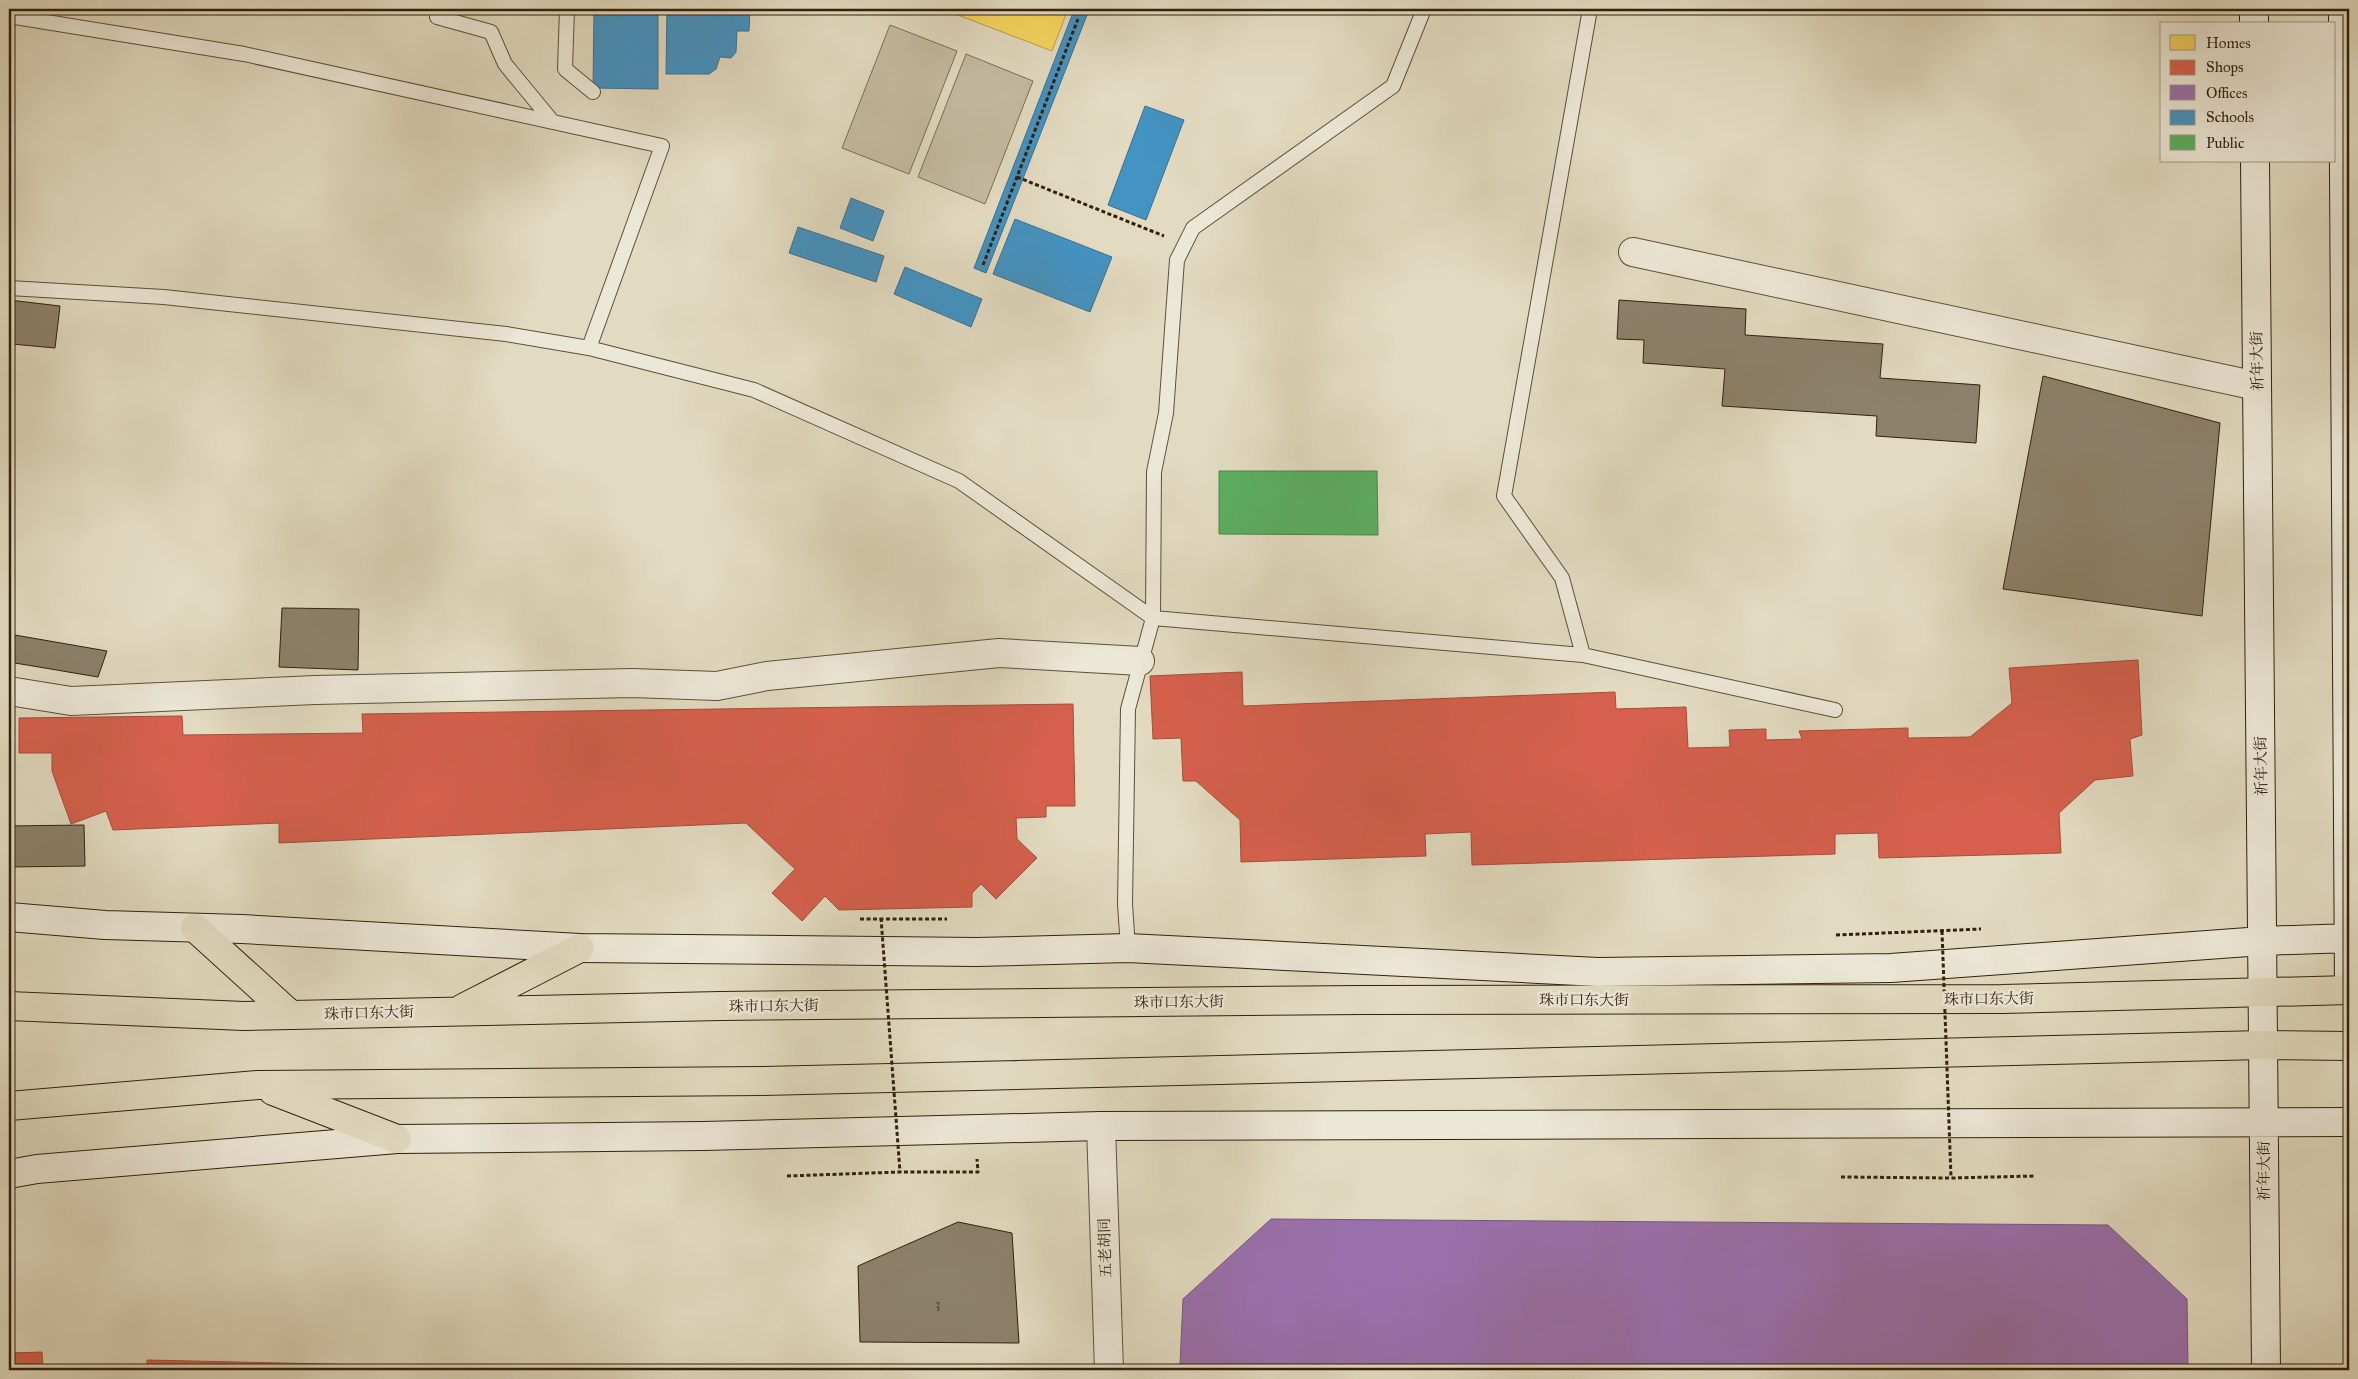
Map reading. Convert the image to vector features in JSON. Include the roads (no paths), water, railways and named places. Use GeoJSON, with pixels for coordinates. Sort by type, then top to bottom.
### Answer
{"type":"FeatureCollection","features":[{"type":"Feature","properties":{"kind":"main road"},"geometry":{"type":"LineString","coordinates":[[195,928],[291,1015]]}},
{"type":"Feature","properties":{"kind":"main road"},"geometry":{"type":"LineString","coordinates":[[458,1011],[580,948]]}},
{"type":"Feature","properties":{"kind":"main road","name":"珠市口东大街"},"geometry":{"type":"LineString","coordinates":[[9,1006],[244,1016],[458,1011],[1363,1000],[2002,999],[2263,993],[2349,988]]}},
{"type":"Feature","properties":{"kind":"main road"},"geometry":{"type":"LineString","coordinates":[[16,1108],[258,1085],[763,1081],[2264,1045],[2349,1046]]}},
{"type":"Feature","properties":{"kind":"main road"},"geometry":{"type":"LineString","coordinates":[[258,1085],[397,1138]]}},
{"type":"Feature","properties":{"kind":"street"},"geometry":{"type":"LineString","coordinates":[[2254,9],[2254,22]]}},
{"type":"Feature","properties":{"kind":"street"},"geometry":{"type":"LineString","coordinates":[[2342,9],[2349,988]]}},
{"type":"Feature","properties":{"kind":"street","name":"祈年大街"},"geometry":{"type":"LineString","coordinates":[[2255,162],[2266,1370]]}},
{"type":"Feature","properties":{"kind":"street"},"geometry":{"type":"LineString","coordinates":[[1633,252],[2258,386]]}},
{"type":"Feature","properties":{"kind":"street"},"geometry":{"type":"LineString","coordinates":[[9,690],[71,701],[334,689],[632,683],[717,686],[767,676],[999,653],[1140,661]]}},
{"type":"Feature","properties":{"kind":"street","name":"珠市口东大街"},"geometry":{"type":"LineString","coordinates":[[9,917],[105,926],[195,928],[580,948],[967,952],[1128,948],[1598,972],[1891,968],[2262,942],[2349,938]]}},
{"type":"Feature","properties":{"kind":"street"},"geometry":{"type":"LineString","coordinates":[[9,1174],[38,1169],[397,1138],[703,1136],[1101,1126],[2349,1122]]}},
{"type":"Feature","properties":{"kind":"street","name":"五老胡同"},"geometry":{"type":"LineString","coordinates":[[1101,1126],[1109,1370]]}},
{"type":"Feature","properties":{"kind":"lane"},"geometry":{"type":"LineString","coordinates":[[439,9],[438,17],[492,32],[505,64],[552,122]]}},
{"type":"Feature","properties":{"kind":"lane"},"geometry":{"type":"LineString","coordinates":[[567,9],[565,69],[593,92]]}},
{"type":"Feature","properties":{"kind":"lane"},"geometry":{"type":"LineString","coordinates":[[1128,948],[1125,904],[1128,709],[1153,618],[1154,472],[1166,413],[1177,260],[1194,228],[1393,86],[1424,9]]}},
{"type":"Feature","properties":{"kind":"lane"},"geometry":{"type":"LineString","coordinates":[[1582,655],[1562,578],[1504,496],[1590,9]]}},
{"type":"Feature","properties":{"kind":"lane"},"geometry":{"type":"LineString","coordinates":[[9,16],[244,54],[662,146],[589,348]]}},
{"type":"Feature","properties":{"kind":"lane"},"geometry":{"type":"LineString","coordinates":[[9,288],[174,298],[506,334],[589,348],[754,390],[959,481],[1153,618],[1582,655],[1835,710]]}}]}
